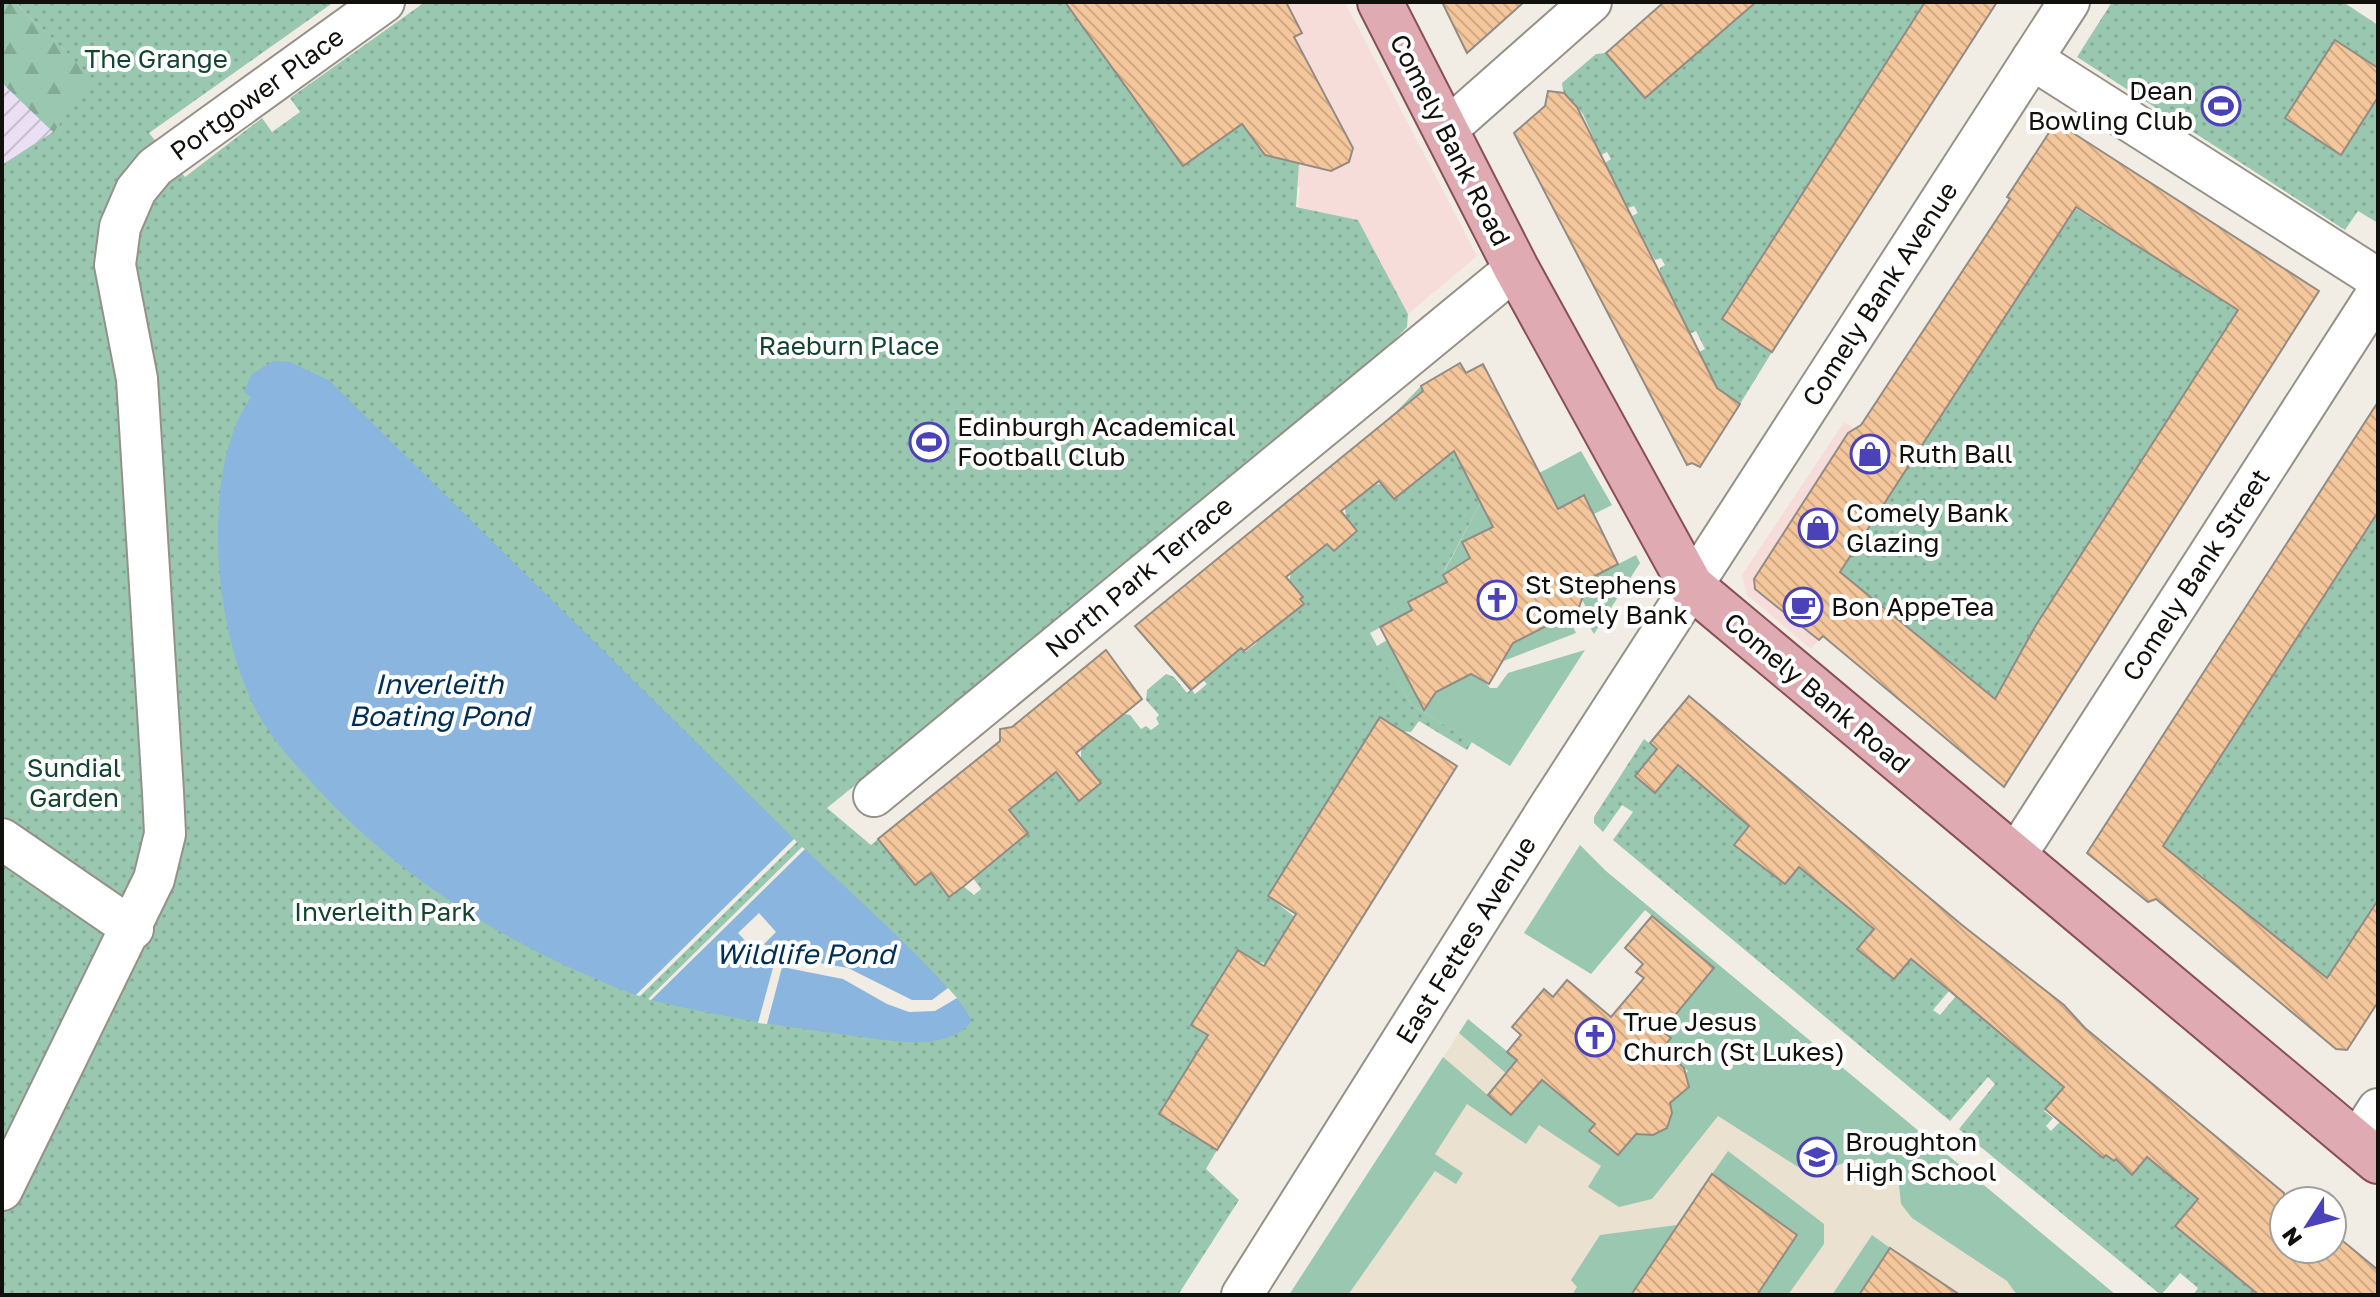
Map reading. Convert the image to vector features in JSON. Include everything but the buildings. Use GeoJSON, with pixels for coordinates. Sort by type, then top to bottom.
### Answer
{"type":"FeatureCollection","features":[{"type":"Feature","properties":{"kind":"main road","name":"Comely Bank Road"},"geometry":{"type":"LineString","coordinates":[[1380,2],[1516,268],[1691,586],[2014,858],[2371,1138]]}},
{"type":"Feature","properties":{"kind":"street","name":"Portgower Place"},"geometry":{"type":"LineString","coordinates":[[2,1190],[133,929],[163,855],[165,834],[137,379],[115,265],[120,227],[136,190],[155,167],[384,2]]}},
{"type":"Feature","properties":{"kind":"street"},"geometry":{"type":"LineString","coordinates":[[1445,131],[1591,2]]}},
{"type":"Feature","properties":{"kind":"street","name":"Comely Bank Avenue"},"geometry":{"type":"LineString","coordinates":[[1691,586],[2069,2]]}},
{"type":"Feature","properties":{"kind":"street"},"geometry":{"type":"LineString","coordinates":[[2032,59],[2378,279]]}},
{"type":"Feature","properties":{"kind":"street","name":"North Park Terrace"},"geometry":{"type":"LineString","coordinates":[[874,796],[1516,268]]}},
{"type":"Feature","properties":{"kind":"street","name":"Comely Bank Street"},"geometry":{"type":"LineString","coordinates":[[2014,858],[2378,292]]}},
{"type":"Feature","properties":{"kind":"street","name":"East Fettes Avenue"},"geometry":{"type":"LineString","coordinates":[[1242,1295],[1691,586]]}},
{"type":"Feature","properties":{"kind":"street"},"geometry":{"type":"LineString","coordinates":[[2,839],[133,929]]}},
{"type":"Feature","properties":{"kind":"shaded area"},"geometry":{"type":"Polygon","coordinates":[[[1154,2],[1345,2],[1477,256],[1408,314],[1358,220],[1298,207],[1300,187],[1265,155],[1154,2]]]}},
{"type":"Feature","properties":{"kind":"shaded area"},"geometry":{"type":"Polygon","coordinates":[[[2,83],[54,132],[2,165],[2,83]]]}},
{"type":"Feature","properties":{"kind":"shaded area"},"geometry":{"type":"Polygon","coordinates":[[[1844,422],[1910,463],[1862,590],[1811,649],[1747,595],[1742,575],[1844,422]]]}},
{"type":"Feature","properties":{"kind":"shaded area","name":"Broughton High School"},"geometry":{"type":"Polygon","coordinates":[[[1789,1024],[2116,1295],[1289,1295],[1459,1033],[1651,1198],[1789,1024]]]}},
{"type":"Feature","properties":{"kind":"green space"},"geometry":{"type":"Polygon","coordinates":[[[2,2],[15,2],[149,133],[2,165],[53,132],[2,83],[2,2]]]}},
{"type":"Feature","properties":{"kind":"green space"},"geometry":{"type":"Polygon","coordinates":[[[15,2],[334,2],[149,133],[185,177],[262,118],[272,132],[300,112],[290,98],[425,2],[1154,2],[1265,155],[1299,163],[1296,207],[1358,220],[1408,314],[1407,327],[1374,361],[827,808],[871,845],[878,839],[915,885],[932,872],[949,896],[963,886],[974,895],[981,889],[973,878],[1028,833],[1016,819],[1012,821],[1009,811],[1052,773],[1100,783],[1081,758],[1081,749],[1119,713],[1130,715],[1141,729],[1146,726],[1151,730],[1159,724],[1156,718],[1159,715],[1146,700],[1147,690],[1166,674],[1174,677],[1187,693],[1191,689],[1195,694],[1207,684],[1203,680],[1241,648],[1245,652],[1257,643],[1253,638],[1303,597],[1289,581],[1291,573],[1321,537],[1334,551],[1357,531],[1346,517],[1345,508],[1375,484],[1383,485],[1395,499],[1417,481],[1420,447],[1393,415],[1421,386],[1478,497],[1496,496],[1480,504],[1444,571],[1365,633],[1412,705],[1472,742],[1467,750],[1419,721],[1411,732],[1402,731],[1314,821],[1301,843],[1323,857],[1296,884],[1281,875],[1268,896],[1295,917],[1266,963],[1258,962],[1238,950],[1192,1025],[1209,1036],[1159,1114],[1217,1150],[1206,1169],[1239,1200],[1178,1295],[2,1295],[2,165],[54,132],[92,78],[15,2]]]}},
{"type":"Feature","properties":{"kind":"green space"},"geometry":{"type":"Polygon","coordinates":[[[1756,2],[1925,2],[1726,312],[1729,324],[1772,352],[1740,404],[1717,388],[1699,352],[1705,349],[1696,331],[1689,334],[1659,276],[1660,268],[1665,265],[1661,258],[1655,260],[1652,255],[1632,216],[1638,213],[1634,206],[1628,208],[1605,163],[1611,159],[1607,152],[1601,155],[1583,114],[1563,91],[1562,83],[1596,54],[1606,53],[1645,98],[1756,2]]]}},
{"type":"Feature","properties":{"kind":"green space"},"geometry":{"type":"Polygon","coordinates":[[[2112,2],[2343,2],[2378,25],[2378,223],[2358,211],[2345,230],[2077,57],[2112,2]]]}},
{"type":"Feature","properties":{"kind":"green space"},"geometry":{"type":"Polygon","coordinates":[[[2067,203],[2230,304],[2243,309],[2234,317],[2036,625],[1993,702],[1986,697],[1989,693],[1837,571],[2061,231],[2067,203]]]}},
{"type":"Feature","properties":{"kind":"green space"},"geometry":{"type":"Polygon","coordinates":[[[1581,451],[1612,505],[1594,514],[1587,501],[1569,510],[1511,518],[1463,542],[1470,558],[1443,575],[1447,582],[1409,601],[1412,610],[1370,633],[1377,646],[1387,640],[1419,700],[1477,671],[1490,688],[1497,688],[1508,673],[1585,650],[1510,766],[1412,705],[1364,633],[1445,570],[1480,504],[1581,451]]]}},
{"type":"Feature","properties":{"kind":"green space"},"geometry":{"type":"Polygon","coordinates":[[[2378,512],[2378,899],[2349,945],[2378,964],[2378,1003],[2371,1013],[2212,884],[2200,898],[2192,892],[2204,877],[2158,843],[2172,832],[2378,512]]]}},
{"type":"Feature","properties":{"kind":"green space"},"geometry":{"type":"Polygon","coordinates":[[[1636,555],[1640,563],[1594,634],[1585,619],[1590,615],[1575,586],[1636,555]]]}},
{"type":"Feature","properties":{"kind":"green space"},"geometry":{"type":"Polygon","coordinates":[[[1568,616],[1576,633],[1501,662],[1513,643],[1568,616]]]}},
{"type":"Feature","properties":{"kind":"green space"},"geometry":{"type":"Polygon","coordinates":[[[1644,739],[1750,825],[1733,845],[1741,852],[1758,833],[1780,880],[1785,884],[1799,867],[1874,929],[1857,949],[1870,961],[1875,956],[1911,959],[1949,991],[1933,1010],[1940,1015],[1956,996],[2063,1087],[2044,1111],[2053,1118],[2046,1126],[2051,1131],[2080,1101],[2096,1152],[2102,1158],[2130,1142],[2127,1170],[2131,1174],[2147,1156],[2198,1198],[2176,1226],[2237,1277],[2267,1295],[2193,1295],[2198,1288],[2180,1273],[2161,1295],[1959,1129],[1995,1084],[1988,1077],[1950,1121],[1613,840],[1633,812],[1622,805],[1603,832],[1594,823],[1594,817],[1644,739]]]}},
{"type":"Feature","properties":{"kind":"green space"},"geometry":{"type":"Polygon","coordinates":[[[1580,845],[1606,871],[2116,1295],[2017,1295],[2007,1281],[1912,1218],[1901,1204],[1899,1185],[1872,1163],[1854,1160],[1822,1171],[1806,1172],[1718,1116],[1652,1199],[1619,1207],[1588,1187],[1601,1166],[1539,1125],[1526,1144],[1467,1104],[1435,1154],[1463,1173],[1456,1184],[1435,1171],[1348,1295],[1289,1295],[1443,1057],[1511,1115],[1530,1094],[1459,1033],[1468,1019],[1595,1124],[1589,1131],[1618,1155],[1638,1131],[1653,1135],[1667,1128],[1672,1113],[1665,1098],[1686,1090],[1688,1082],[1684,1075],[1688,1071],[1662,1049],[1671,1038],[1662,1031],[1714,968],[1645,910],[1591,974],[1524,933],[1580,845]]]}},
{"type":"Feature","properties":{"kind":"green space"},"geometry":{"type":"Polygon","coordinates":[[[1728,1151],[1824,1224],[1824,1244],[1788,1295],[1757,1295],[1797,1235],[1712,1174],[1728,1151]]]}},
{"type":"Feature","properties":{"kind":"green space"},"geometry":{"type":"Polygon","coordinates":[[[1677,1225],[1631,1295],[1572,1295],[1577,1287],[1571,1280],[1600,1235],[1677,1225]]]}},
{"type":"Feature","properties":{"kind":"green space"},"geometry":{"type":"Polygon","coordinates":[[[1872,1235],[1890,1248],[1859,1295],[1832,1295],[1872,1235]]]}},
{"type":"Feature","properties":{"kind":"water","name":"Inverleith Boating Pond"},"geometry":{"type":"Polygon","coordinates":[[[273,361],[290,362],[330,381],[794,839],[636,995],[591,977],[504,934],[423,882],[348,820],[290,758],[261,719],[246,688],[227,624],[220,580],[218,519],[224,464],[234,429],[251,397],[244,392],[251,375],[273,361]]]}},
{"type":"Feature","properties":{"kind":"water","name":"Wildlife Pond"},"geometry":{"type":"Polygon","coordinates":[[[805,849],[949,989],[965,1009],[971,1022],[967,1026],[939,1040],[901,1042],[749,1020],[651,1000],[805,849]]]}},
{"type":"Feature","properties":{"kind":"pier"},"geometry":{"type":"Polygon","coordinates":[[[794,839],[797,842],[640,996],[636,995],[794,839]]]}},
{"type":"Feature","properties":{"kind":"pier"},"geometry":{"type":"Polygon","coordinates":[[[802,847],[805,849],[651,1000],[648,999],[802,847]]]}},
{"type":"Feature","properties":{"kind":"pier"},"geometry":{"type":"Polygon","coordinates":[[[759,913],[776,932],[764,944],[781,956],[848,968],[912,1000],[932,1000],[948,988],[957,998],[935,1011],[909,1012],[887,1004],[843,979],[782,967],[767,1024],[758,1023],[774,964],[755,951],[738,933],[759,913]]]}},
{"type":"Feature","properties":{"kind":"place","name":"Dean Bowling Club"},"geometry":{"type":"Point","coordinates":[2221,106]}},
{"type":"Feature","properties":{"kind":"place","name":"Edinburgh Academical Football Club"},"geometry":{"type":"Point","coordinates":[929,442]}},
{"type":"Feature","properties":{"kind":"place","name":"Ruth Ball"},"geometry":{"type":"Point","coordinates":[1870,454]}},
{"type":"Feature","properties":{"kind":"place","name":"Comely Bank Glazing"},"geometry":{"type":"Point","coordinates":[1818,528]}},
{"type":"Feature","properties":{"kind":"place","name":"St Stephens Comely Bank"},"geometry":{"type":"Point","coordinates":[1497,600]}},
{"type":"Feature","properties":{"kind":"place","name":"Bon AppeTea"},"geometry":{"type":"Point","coordinates":[1803,607]}},
{"type":"Feature","properties":{"kind":"place","name":"True Jesus Church (St Lukes)"},"geometry":{"type":"Point","coordinates":[1595,1037]}},
{"type":"Feature","properties":{"kind":"place","name":"Broughton High School"},"geometry":{"type":"Point","coordinates":[1817,1157]}},
{"type":"Feature","properties":{"kind":"park label","name":"The Grange"},"geometry":{"type":"Point","coordinates":[156,59]}},
{"type":"Feature","properties":{"kind":"park label","name":"Raeburn Place"},"geometry":{"type":"Point","coordinates":[849,346]}},
{"type":"Feature","properties":{"kind":"park label","name":"Sundial Garden"},"geometry":{"type":"Point","coordinates":[74,783]}},
{"type":"Feature","properties":{"kind":"park label","name":"Inverleith Park"},"geometry":{"type":"Point","coordinates":[385,912]}}]}
